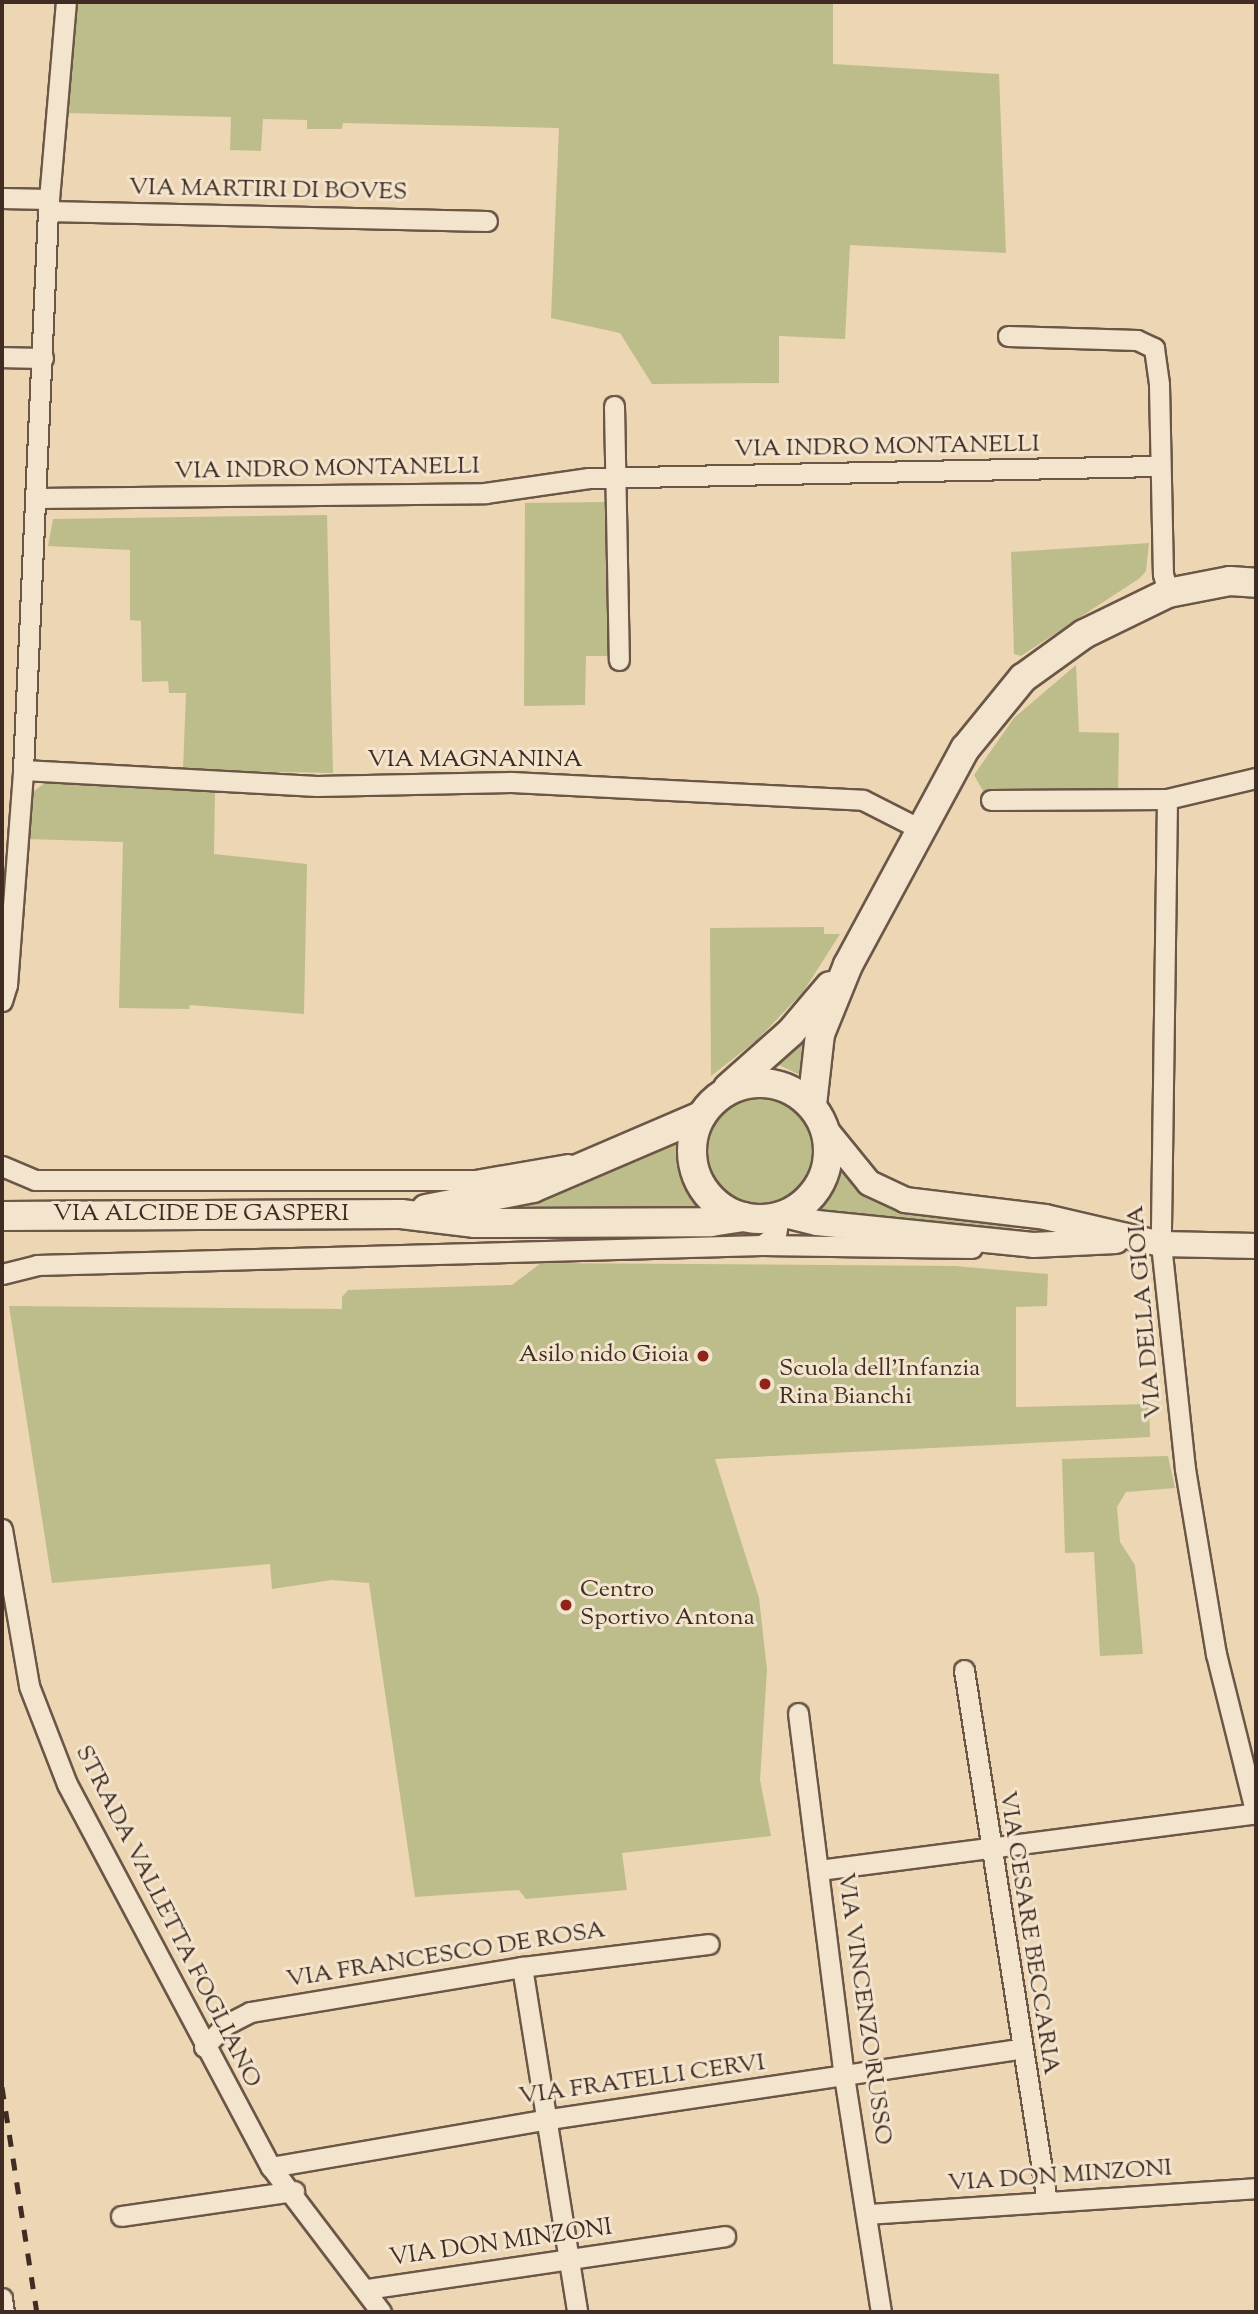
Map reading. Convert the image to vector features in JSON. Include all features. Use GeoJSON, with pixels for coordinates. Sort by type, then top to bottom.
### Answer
{"type":"FeatureCollection","features":[{"type":"Feature","properties":{"kind":"main road"},"geometry":{"type":"LineString","coordinates":[[812,1105],[820,1034],[848,965],[965,749],[1023,678],[1084,634],[1168,593],[1230,581],[1256,583]]}},
{"type":"Feature","properties":{"kind":"main road","name":"VIA ALCIDE DE GASPERI"},"geometry":{"type":"LineString","coordinates":[[401,1214],[533,1188],[614,1156],[701,1116],[791,1032],[848,965]]}},
{"type":"Feature","properties":{"kind":"main road"},"geometry":{"type":"LineString","coordinates":[[725,1091],[755,1082],[786,1087],[812,1105],[825,1130],[828,1156],[822,1180],[807,1201],[782,1216]]}},
{"type":"Feature","properties":{"kind":"main road","name":"VIA ALCIDE DE GASPERI"},"geometry":{"type":"LineString","coordinates":[[701,1116],[692,1146],[697,1178],[716,1203],[744,1217]]}},
{"type":"Feature","properties":{"kind":"main road","name":"VIA ALCIDE DE GASPERI"},"geometry":{"type":"LineString","coordinates":[[2,1216],[401,1214],[475,1223],[711,1222],[744,1217],[782,1216]]}},
{"type":"Feature","properties":{"kind":"street"},"geometry":{"type":"LineString","coordinates":[[2,1001],[7,985],[23,770],[38,498],[48,205],[66,2]]}},
{"type":"Feature","properties":{"kind":"street","name":"VIA MARTIRI DI BOVES"},"geometry":{"type":"LineString","coordinates":[[2,198],[48,205],[486,221]]}},
{"type":"Feature","properties":{"kind":"street"},"geometry":{"type":"LineString","coordinates":[[1008,336],[1137,340],[1154,348],[1159,385],[1159,466],[1168,593]]}},
{"type":"Feature","properties":{"kind":"street"},"geometry":{"type":"LineString","coordinates":[[2,357],[43,358]]}},
{"type":"Feature","properties":{"kind":"street"},"geometry":{"type":"LineString","coordinates":[[614,406],[619,660]]}},
{"type":"Feature","properties":{"kind":"street","name":"VIA INDRO MONTANELLI"},"geometry":{"type":"LineString","coordinates":[[38,498],[485,493],[551,481],[615,478],[1159,466]]}},
{"type":"Feature","properties":{"kind":"street","name":"VIA MAGNANINA"},"geometry":{"type":"LineString","coordinates":[[23,770],[317,786],[511,782],[863,800],[920,829]]}},
{"type":"Feature","properties":{"kind":"street"},"geometry":{"type":"LineString","coordinates":[[991,800],[1167,799],[1256,778]]}},
{"type":"Feature","properties":{"kind":"street","name":"VIA DELLA GIOIA"},"geometry":{"type":"LineString","coordinates":[[1167,799],[1149,1242],[1212,1628],[1256,1814]]}},
{"type":"Feature","properties":{"kind":"street"},"geometry":{"type":"LineString","coordinates":[[825,1130],[869,1182],[905,1200],[1045,1217],[1149,1242]]}},
{"type":"Feature","properties":{"kind":"street"},"geometry":{"type":"LineString","coordinates":[[2,1166],[35,1180],[475,1180],[614,1156]]}},
{"type":"Feature","properties":{"kind":"street"},"geometry":{"type":"LineString","coordinates":[[762,1245],[776,1235],[782,1216],[817,1223],[1033,1245]]}},
{"type":"Feature","properties":{"kind":"street"},"geometry":{"type":"LineString","coordinates":[[2,1274],[37,1265],[762,1245],[954,1249],[1149,1242],[1256,1247]]}},
{"type":"Feature","properties":{"kind":"street","name":"STRADA VALLETTA FOGLIANO"},"geometry":{"type":"LineString","coordinates":[[2,1529],[29,1686],[67,1784],[204,2047],[271,2167],[294,2192],[382,2312]]}},
{"type":"Feature","properties":{"kind":"street","name":"VIA CESARE BECCARIA"},"geometry":{"type":"LineString","coordinates":[[964,1670],[1020,2049],[1047,2202]]}},
{"type":"Feature","properties":{"kind":"street","name":"VIA VINCENZO RUSSO"},"geometry":{"type":"LineString","coordinates":[[797,1713],[844,2076],[868,2214],[881,2312]]}},
{"type":"Feature","properties":{"kind":"street"},"geometry":{"type":"LineString","coordinates":[[819,1870],[1256,1814]]}},
{"type":"Feature","properties":{"kind":"street","name":"VIA FRANCESCO DE ROSA"},"geometry":{"type":"LineString","coordinates":[[204,2047],[225,2025],[250,2012],[522,1967],[709,1944]]}},
{"type":"Feature","properties":{"kind":"street"},"geometry":{"type":"LineString","coordinates":[[522,1967],[543,2120],[577,2312]]}},
{"type":"Feature","properties":{"kind":"street","name":"VIA FRATELLI CERVI"},"geometry":{"type":"LineString","coordinates":[[271,2167],[543,2120],[1020,2049]]}},
{"type":"Feature","properties":{"kind":"street","name":"VIA DON MINZONI"},"geometry":{"type":"LineString","coordinates":[[868,2214],[1256,2188]]}},
{"type":"Feature","properties":{"kind":"street"},"geometry":{"type":"LineString","coordinates":[[121,2216],[294,2192]]}},
{"type":"Feature","properties":{"kind":"street","name":"VIA DON MINZONI"},"geometry":{"type":"LineString","coordinates":[[367,2289],[725,2236]]}},
{"type":"Feature","properties":{"kind":"street"},"geometry":{"type":"LineString","coordinates":[[2,2298],[4,2312]]}},
{"type":"Feature","properties":{"kind":"green space"},"geometry":{"type":"Polygon","coordinates":[[[75,2],[833,2],[833,64],[999,74],[1006,253],[850,245],[845,339],[779,336],[779,383],[652,384],[620,333],[551,318],[559,128],[343,123],[342,129],[307,129],[307,120],[263,119],[261,151],[230,150],[231,117],[65,113],[75,2]]]}},
{"type":"Feature","properties":{"kind":"green space"},"geometry":{"type":"Polygon","coordinates":[[[606,502],[609,656],[586,656],[585,705],[524,706],[525,503],[606,502]]]}},
{"type":"Feature","properties":{"kind":"green space"},"geometry":{"type":"Polygon","coordinates":[[[327,515],[333,773],[183,770],[186,693],[169,693],[168,681],[142,682],[141,621],[130,620],[130,550],[48,546],[53,519],[327,515]]]}},
{"type":"Feature","properties":{"kind":"green space"},"geometry":{"type":"Polygon","coordinates":[[[1149,543],[1146,571],[1140,578],[1021,656],[1014,654],[1011,552],[1149,543]]]}},
{"type":"Feature","properties":{"kind":"green space"},"geometry":{"type":"Polygon","coordinates":[[[1076,665],[1079,732],[1119,733],[1118,793],[983,791],[974,775],[1014,718],[1076,665]]]}},
{"type":"Feature","properties":{"kind":"green space"},"geometry":{"type":"Polygon","coordinates":[[[45,783],[215,791],[214,854],[307,864],[304,1014],[190,1005],[189,1009],[119,1008],[123,842],[27,839],[30,794],[45,783]]]}},
{"type":"Feature","properties":{"kind":"green space"},"geometry":{"type":"Polygon","coordinates":[[[824,927],[824,934],[840,934],[803,992],[757,1040],[711,1076],[710,928],[824,927]]]}},
{"type":"Feature","properties":{"kind":"green space"},"geometry":{"type":"Polygon","coordinates":[[[801,1042],[805,1046],[800,1075],[777,1064],[801,1042]]]}},
{"type":"Feature","properties":{"kind":"green space"},"geometry":{"type":"Polygon","coordinates":[[[760,1097],[781,1101],[798,1113],[810,1130],[814,1151],[810,1172],[798,1189],[781,1201],[760,1205],[739,1201],[722,1189],[710,1172],[706,1151],[710,1130],[722,1113],[739,1101],[760,1097]]]}},
{"type":"Feature","properties":{"kind":"green space"},"geometry":{"type":"Polygon","coordinates":[[[683,1134],[683,1162],[691,1187],[707,1210],[496,1216],[495,1207],[586,1183],[683,1134]]]}},
{"type":"Feature","properties":{"kind":"green space"},"geometry":{"type":"Polygon","coordinates":[[[840,1171],[897,1208],[927,1216],[1010,1223],[1013,1229],[1010,1232],[816,1211],[840,1171]]]}},
{"type":"Feature","properties":{"kind":"green space","name":"Centro Sportivo Antona"},"geometry":{"type":"Polygon","coordinates":[[[541,1263],[955,1266],[1048,1274],[1047,1306],[1016,1307],[1016,1407],[1149,1404],[1150,1437],[715,1459],[759,1598],[767,1670],[760,1780],[771,1836],[622,1853],[627,1890],[526,1899],[519,1890],[415,1897],[369,1583],[332,1580],[272,1589],[270,1564],[52,1583],[9,1306],[342,1309],[342,1297],[348,1290],[512,1285],[541,1263]]]}},
{"type":"Feature","properties":{"kind":"green space"},"geometry":{"type":"Polygon","coordinates":[[[1168,1456],[1175,1488],[1126,1492],[1117,1507],[1120,1542],[1135,1565],[1143,1654],[1100,1656],[1094,1552],[1065,1553],[1062,1459],[1168,1456]]]}},
{"type":"Feature","properties":{"kind":"railway"},"geometry":{"type":"LineString","coordinates":[[2,2087],[37,2312]]}},
{"type":"Feature","properties":{"kind":"place","name":"Asilo nido Gioia"},"geometry":{"type":"Point","coordinates":[703,1356]}},
{"type":"Feature","properties":{"kind":"place","name":"Scuola dell'Infanzia Rina Bianchi"},"geometry":{"type":"Point","coordinates":[765,1384]}},
{"type":"Feature","properties":{"kind":"place","name":"Centro Sportivo Antona"},"geometry":{"type":"Point","coordinates":[566,1605]}}]}
